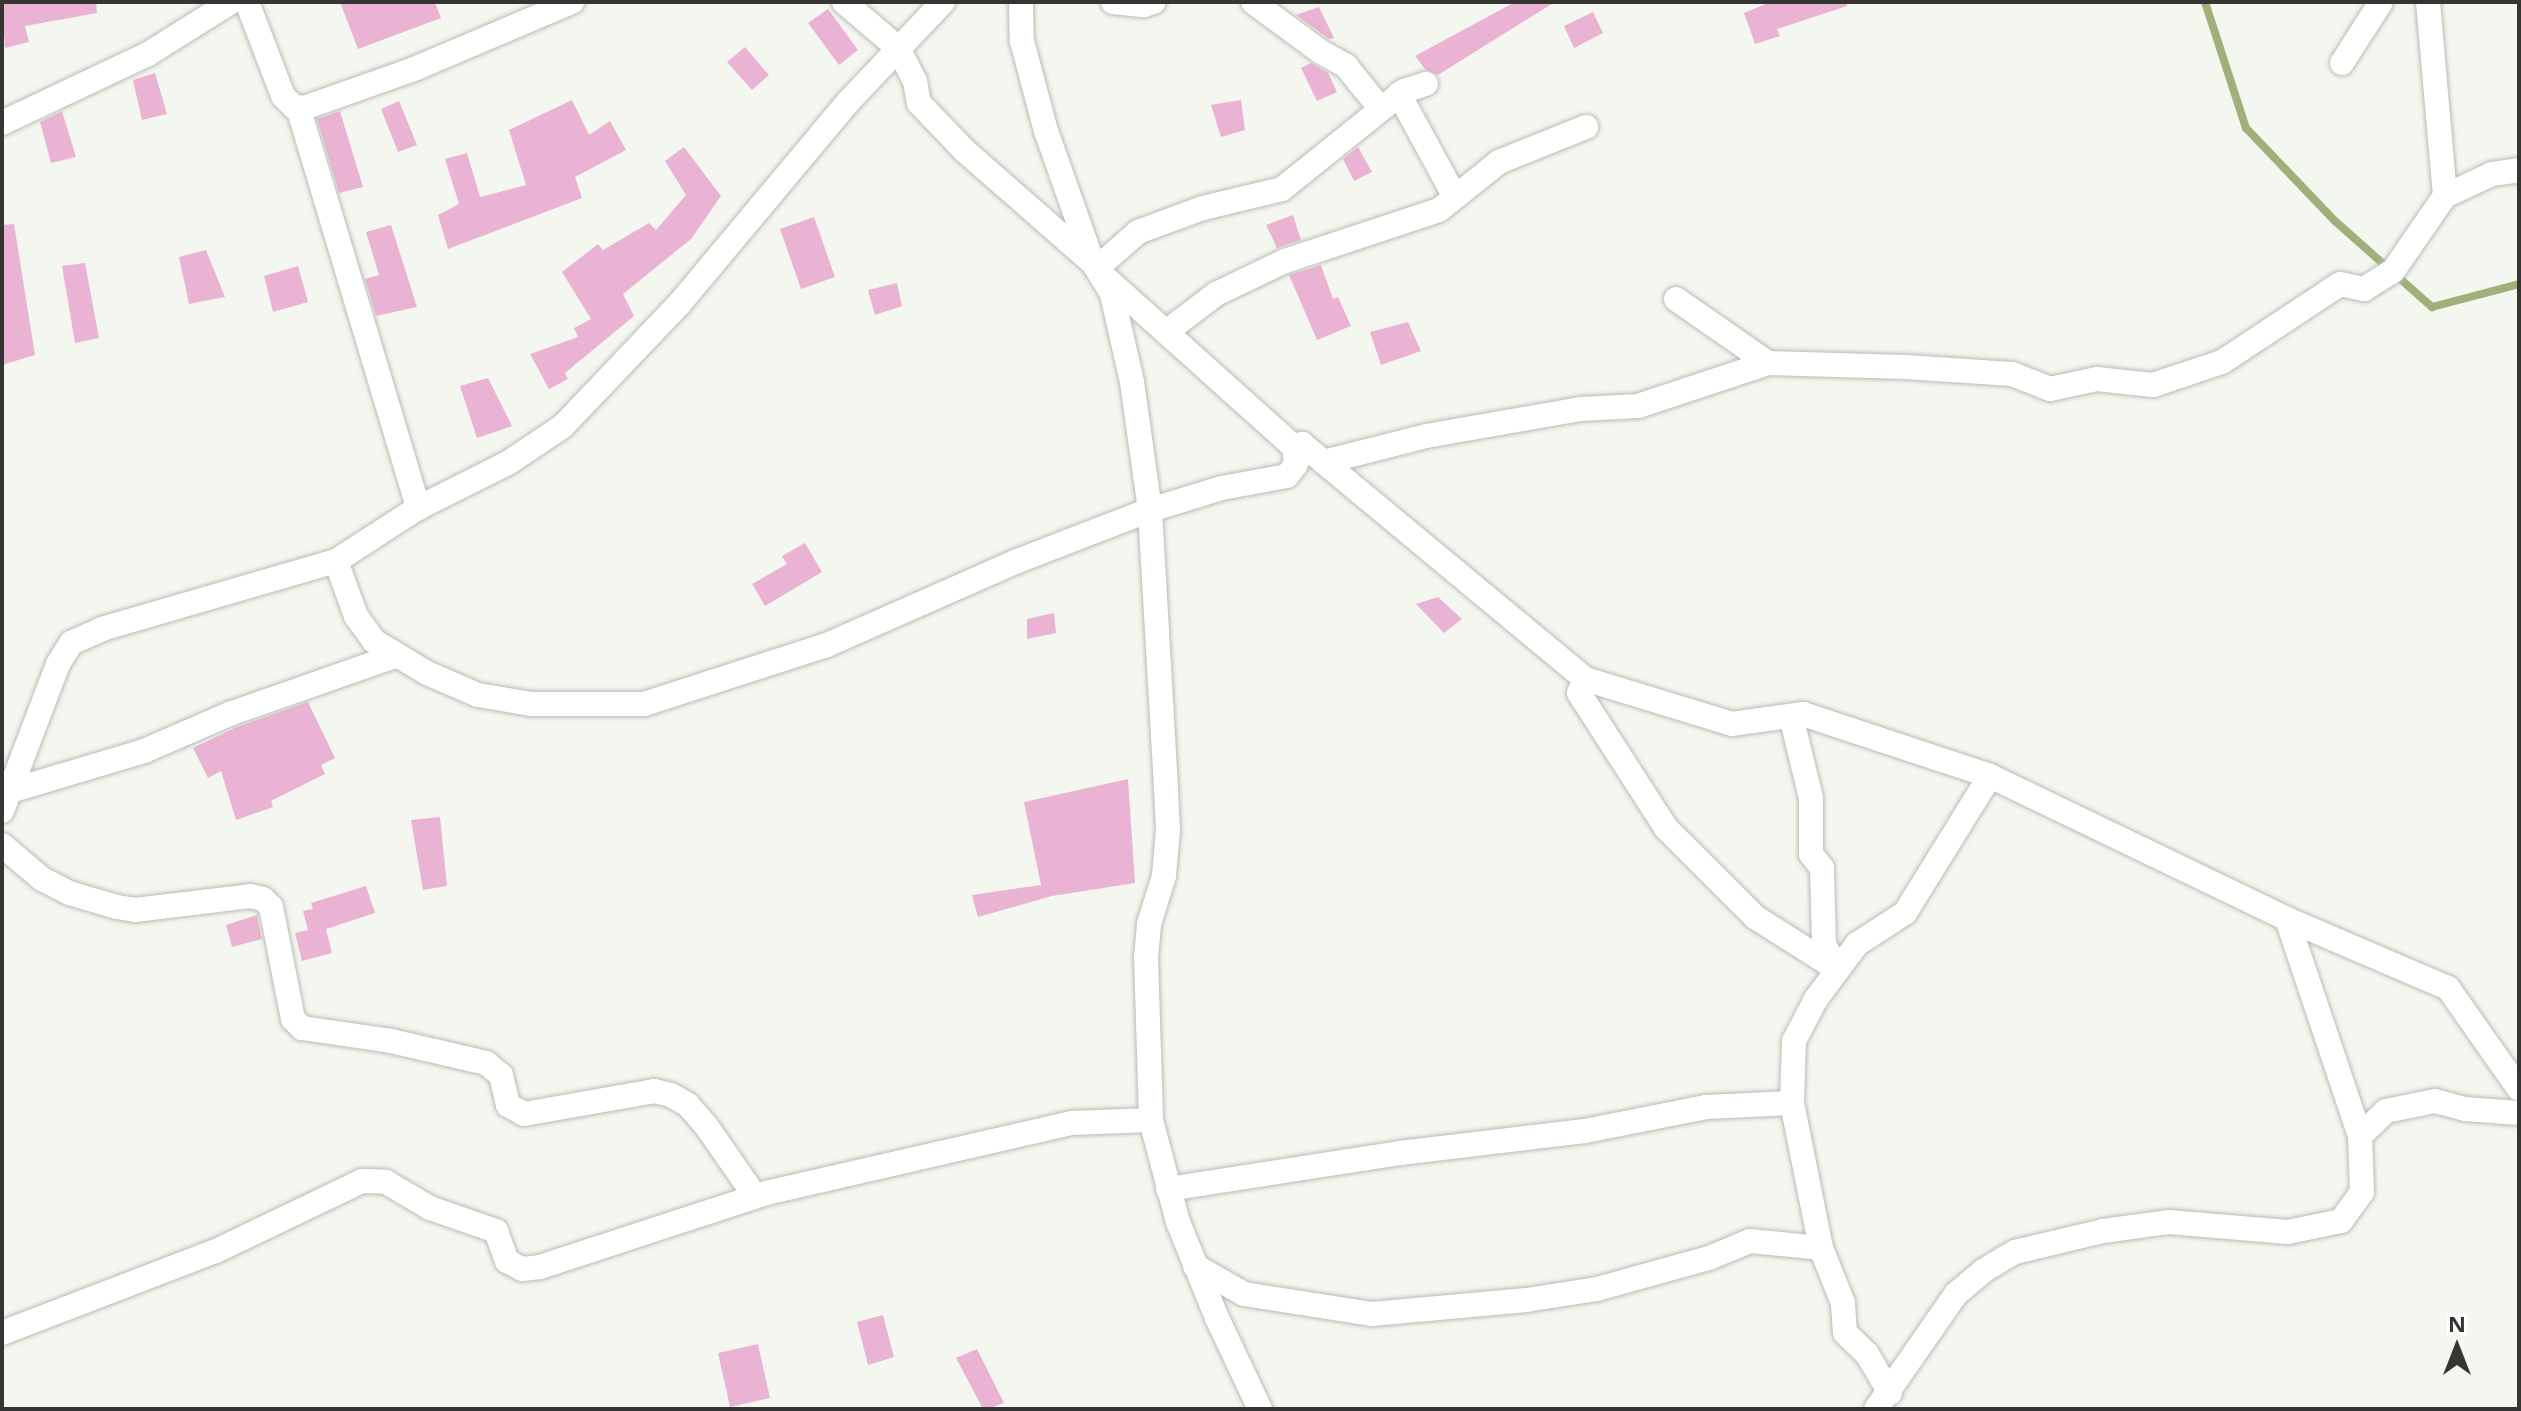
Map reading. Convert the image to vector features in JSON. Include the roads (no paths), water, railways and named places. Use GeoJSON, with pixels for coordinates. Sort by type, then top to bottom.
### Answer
{"type":"FeatureCollection","features":[{"type":"Feature","properties":{"kind":"street"},"geometry":{"type":"LineString","coordinates":[[2,123],[148,54],[231,2]]}},
{"type":"Feature","properties":{"kind":"street"},"geometry":{"type":"LineString","coordinates":[[247,2],[283,96],[298,107],[418,508]]}},
{"type":"Feature","properties":{"kind":"street"},"geometry":{"type":"LineString","coordinates":[[298,107],[316,106],[414,69],[572,2]]}},
{"type":"Feature","properties":{"kind":"street"},"geometry":{"type":"LineString","coordinates":[[336,561],[356,616],[374,641],[395,656],[478,695],[532,704],[644,704],[827,645],[1015,562],[1150,510],[1222,488],[1287,476],[1296,464],[1294,447],[965,151],[919,103],[915,81],[898,48],[844,2]]}},
{"type":"Feature","properties":{"kind":"street"},"geometry":{"type":"LineString","coordinates":[[6,801],[58,664],[71,643],[102,629],[336,561],[418,508],[508,463],[563,426],[680,303],[785,175],[943,2]]}},
{"type":"Feature","properties":{"kind":"street"},"geometry":{"type":"LineString","coordinates":[[1021,2],[1022,41],[1046,131],[1098,269],[1112,294],[1132,382],[1150,510],[1168,830],[1164,876],[1149,924],[1146,957],[1151,1120],[1168,1189],[1195,1266],[1260,1409]]}},
{"type":"Feature","properties":{"kind":"street"},"geometry":{"type":"LineString","coordinates":[[1113,2],[1144,5],[1154,2]]}},
{"type":"Feature","properties":{"kind":"street"},"geometry":{"type":"LineString","coordinates":[[1253,2],[1321,52],[1346,66],[1390,101],[1455,197]]}},
{"type":"Feature","properties":{"kind":"street"},"geometry":{"type":"LineString","coordinates":[[2342,63],[2381,2]]}},
{"type":"Feature","properties":{"kind":"street"},"geometry":{"type":"LineString","coordinates":[[2428,2],[2445,196]]}},
{"type":"Feature","properties":{"kind":"street"},"geometry":{"type":"LineString","coordinates":[[1098,269],[1138,232],[1203,208],[1282,189],[1390,101],[1426,84]]}},
{"type":"Feature","properties":{"kind":"street"},"geometry":{"type":"LineString","coordinates":[[1166,332],[1216,294],[1285,261],[1439,210],[1499,162],[1586,127]]}},
{"type":"Feature","properties":{"kind":"street"},"geometry":{"type":"LineString","coordinates":[[1324,462],[1442,433],[1581,409],[1638,406],[1768,363],[2012,374],[2050,389],[2097,379],[2153,385],[2222,362],[2340,284],[2364,289],[2393,271],[2445,196],[2492,174],[2519,170]]}},
{"type":"Feature","properties":{"kind":"street"},"geometry":{"type":"LineString","coordinates":[[1676,299],[1768,363]]}},
{"type":"Feature","properties":{"kind":"street"},"geometry":{"type":"LineString","coordinates":[[1294,447],[1302,444],[1585,679],[1732,724],[1803,714],[1990,776],[2287,919],[2448,988],[2519,1089]]}},
{"type":"Feature","properties":{"kind":"street"},"geometry":{"type":"LineString","coordinates":[[6,801],[144,751],[232,713],[395,656]]}},
{"type":"Feature","properties":{"kind":"street"},"geometry":{"type":"LineString","coordinates":[[1585,679],[1579,693],[1666,828],[1755,917],[1837,969]]}},
{"type":"Feature","properties":{"kind":"street"},"geometry":{"type":"LineString","coordinates":[[1791,716],[1811,798],[1811,854],[1822,868],[1824,944],[1837,969]]}},
{"type":"Feature","properties":{"kind":"street"},"geometry":{"type":"LineString","coordinates":[[1883,1401],[1867,1354],[1845,1333],[1843,1303],[1821,1248],[1792,1103],[1794,1041],[1816,999],[1857,944],[1905,913],[1990,776]]}},
{"type":"Feature","properties":{"kind":"street"},"geometry":{"type":"LineString","coordinates":[[2,845],[42,879],[69,893],[117,907],[135,910],[250,896],[263,899],[271,907],[296,1024],[486,1063],[501,1075],[508,1105],[524,1114],[654,1091],[671,1095],[688,1105],[707,1127],[755,1196]]}},
{"type":"Feature","properties":{"kind":"street"},"geometry":{"type":"LineString","coordinates":[[1883,1401],[1956,1294],[1983,1271],[2015,1252],[2103,1231],[2169,1222],[2288,1232],[2341,1221],[2362,1192],[2358,1128],[2287,919]]}},
{"type":"Feature","properties":{"kind":"street"},"geometry":{"type":"LineString","coordinates":[[2358,1128],[2386,1111],[2435,1101],[2465,1109],[2519,1113]]}},
{"type":"Feature","properties":{"kind":"street"},"geometry":{"type":"LineString","coordinates":[[1168,1189],[1400,1153],[1585,1131],[1706,1107],[1792,1103]]}},
{"type":"Feature","properties":{"kind":"street"},"geometry":{"type":"LineString","coordinates":[[2,1333],[216,1251],[362,1181],[386,1182],[430,1208],[496,1231],[507,1261],[522,1269],[540,1267],[755,1196],[1072,1123],[1151,1120]]}},
{"type":"Feature","properties":{"kind":"street"},"geometry":{"type":"LineString","coordinates":[[1195,1266],[1244,1294],[1372,1314],[1526,1300],[1597,1289],[1709,1258],[1750,1241],[1821,1248]]}},
{"type":"Feature","properties":{"kind":"waterway"},"geometry":{"type":"LineString","coordinates":[[2205,2],[2246,128],[2335,221],[2432,307],[2519,284]]}}]}
